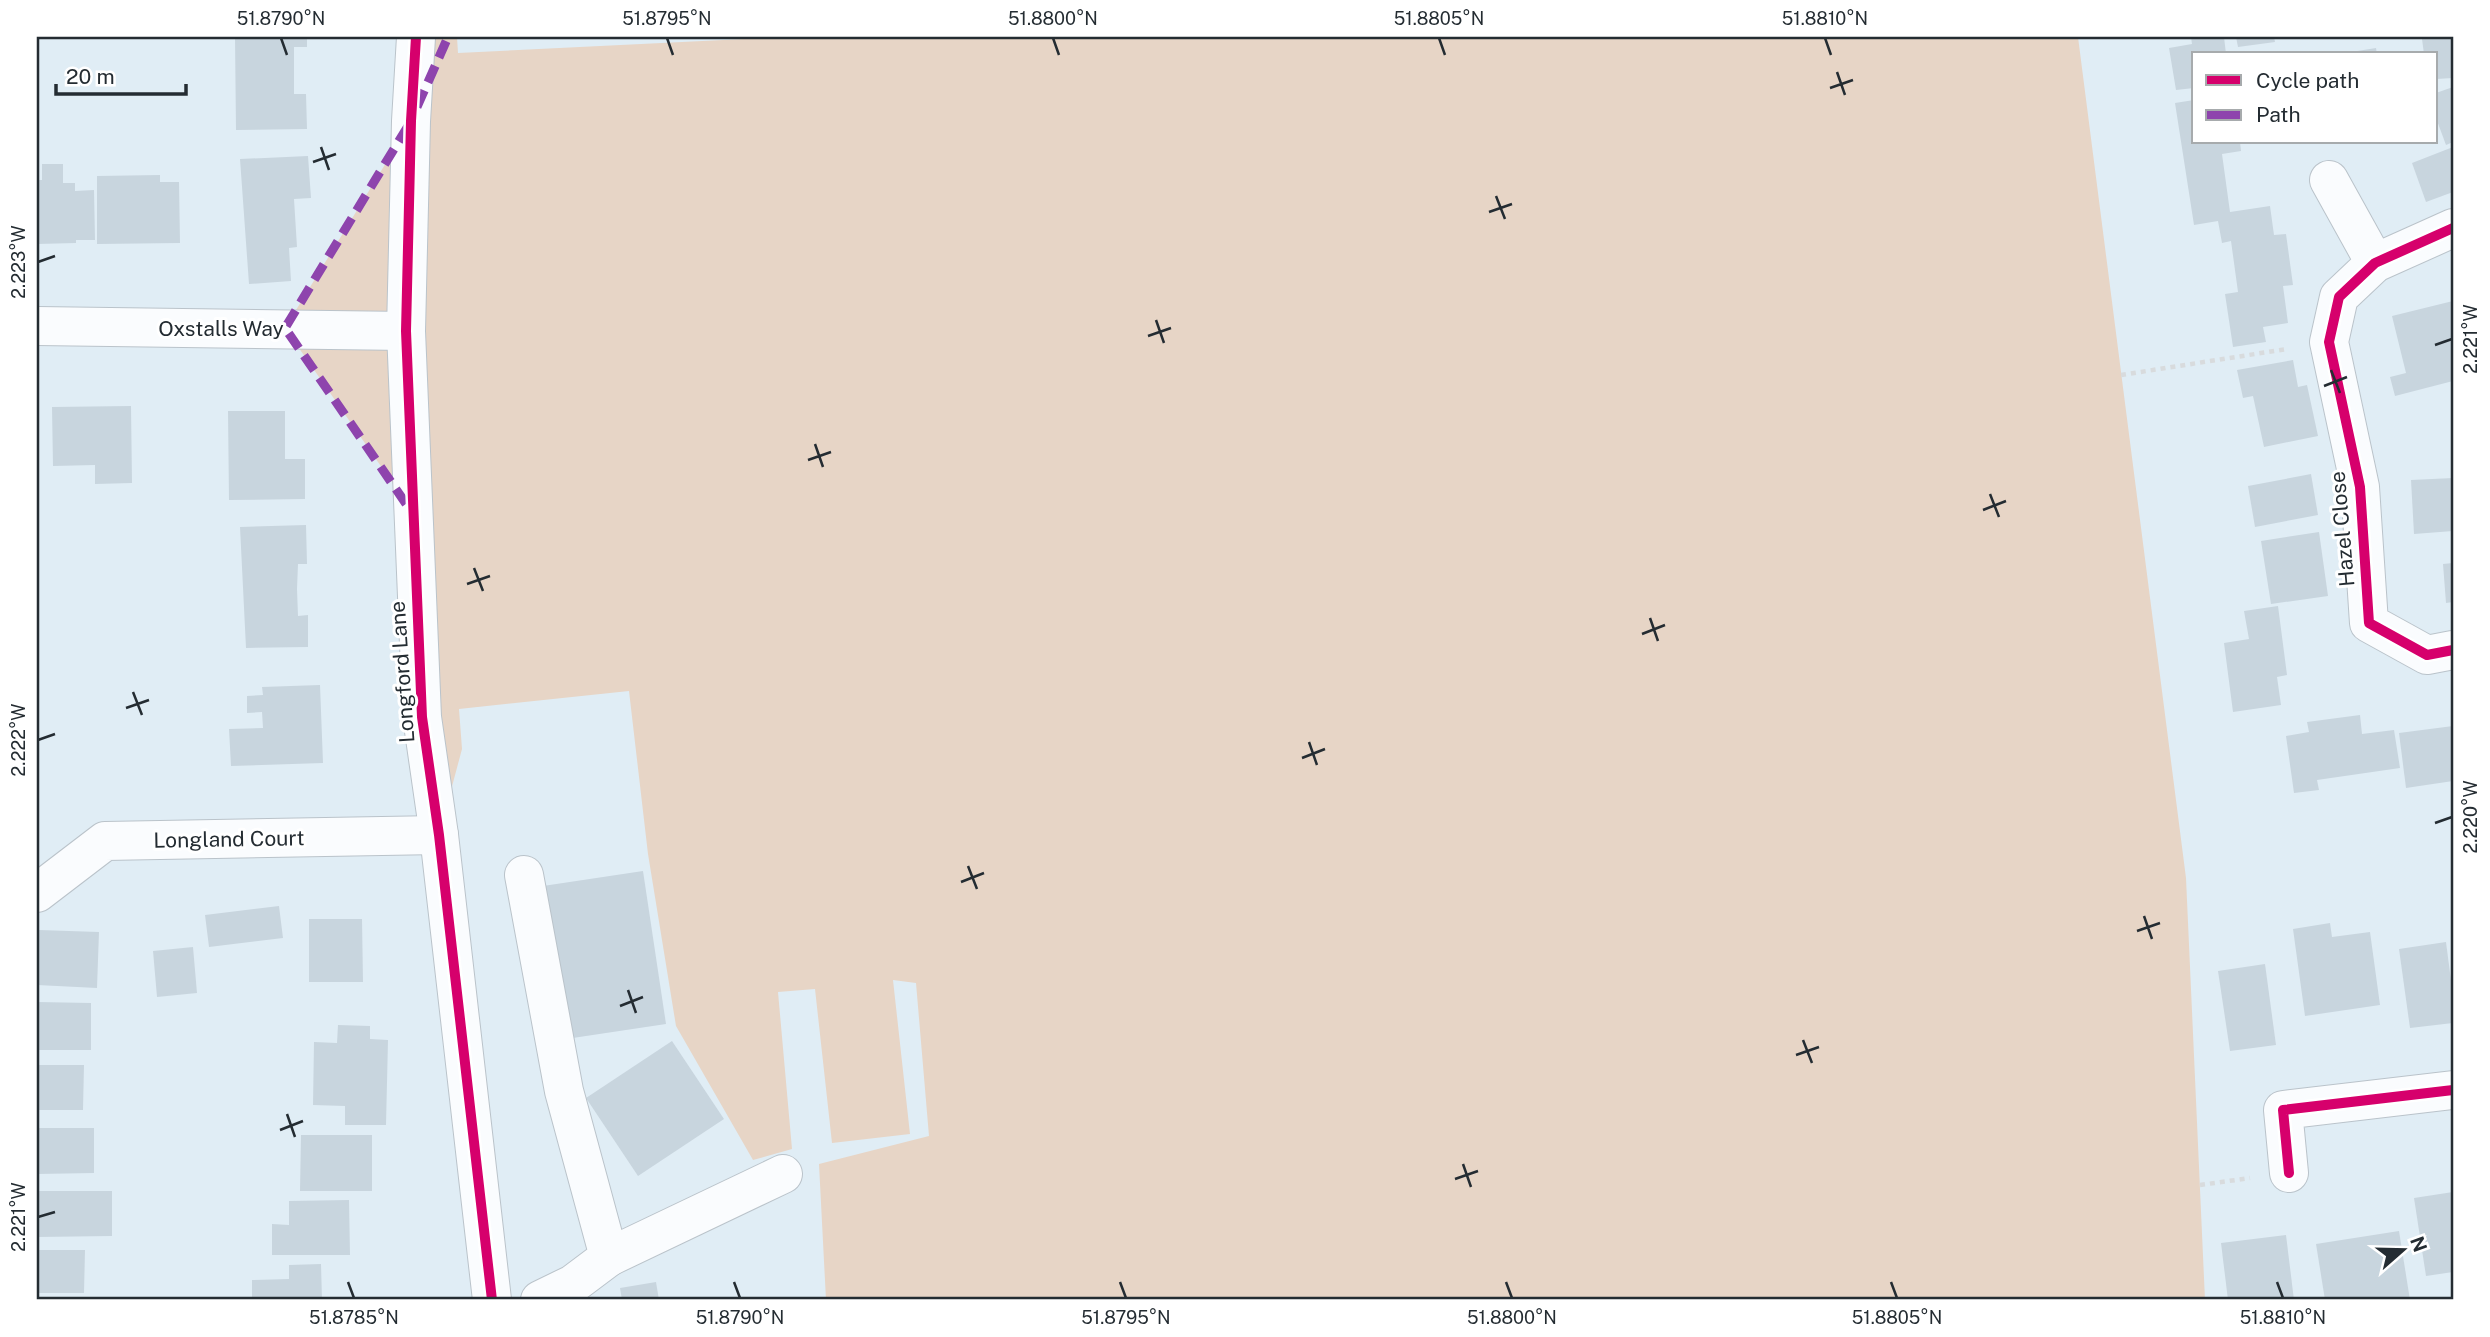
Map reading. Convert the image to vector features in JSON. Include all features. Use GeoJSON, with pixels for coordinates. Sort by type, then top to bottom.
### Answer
{"type":"FeatureCollection","features":[{"type":"Feature","properties":{"kind":"street","name":"Longford Lane"},"geometry":{"type":"LineString","coordinates":[[422,43],[411,121],[406,331],[422,717],[439,835],[492,1300]]}},
{"type":"Feature","properties":{"kind":"street"},"geometry":{"type":"LineString","coordinates":[[2329,180],[2375,263]]}},
{"type":"Feature","properties":{"kind":"street"},"geometry":{"type":"LineString","coordinates":[[2329,342],[2339,296],[2375,263],[2453,229]]}},
{"type":"Feature","properties":{"kind":"street","name":"Oxstalls Way"},"geometry":{"type":"LineString","coordinates":[[37,326],[406,331]]}},
{"type":"Feature","properties":{"kind":"street","name":"Hazel Close"},"geometry":{"type":"LineString","coordinates":[[2329,342],[2361,486],[2369,623],[2427,655],[2453,650]]}},
{"type":"Feature","properties":{"kind":"street","name":"Longland Court"},"geometry":{"type":"LineString","coordinates":[[37,893],[105,841],[439,835]]}},
{"type":"Feature","properties":{"kind":"street"},"geometry":{"type":"LineString","coordinates":[[524,875],[564,1091],[609,1257]]}},
{"type":"Feature","properties":{"kind":"street"},"geometry":{"type":"LineString","coordinates":[[2289,1173],[2283,1110],[2453,1090]]}},
{"type":"Feature","properties":{"kind":"street"},"geometry":{"type":"LineString","coordinates":[[540,1300],[573,1284],[609,1257],[783,1174]]}},
{"type":"Feature","properties":{"kind":"path"},"geometry":{"type":"LineString","coordinates":[[2121,376],[2329,342]]}},
{"type":"Feature","properties":{"kind":"shaded area"},"geometry":{"type":"Polygon","coordinates":[[[416,37],[457,37],[458,53],[782,37],[2078,37],[2186,878],[2205,1300],[826,1300],[819,1164],[929,1136],[916,983],[893,980],[910,1134],[832,1143],[815,989],[778,992],[792,1149],[753,1160],[676,1026],[648,854],[629,691],[459,709],[462,749],[439,835],[412,511],[285,328],[411,122],[416,37]]]}},
{"type":"Feature","properties":{"kind":"building"},"geometry":{"type":"Polygon","coordinates":[[[235,37],[307,37],[307,47],[294,47],[294,94],[306,94],[307,129],[236,130],[235,37]]]}},
{"type":"Feature","properties":{"kind":"building"},"geometry":{"type":"Polygon","coordinates":[[[2191,37],[2224,37],[2226,52],[2192,52],[2192,88],[2176,90],[2169,48],[2192,44],[2191,37]]]}},
{"type":"Feature","properties":{"kind":"building"},"geometry":{"type":"Polygon","coordinates":[[[2236,37],[2274,37],[2275,42],[2238,47],[2236,37]]]}},
{"type":"Feature","properties":{"kind":"building"},"geometry":{"type":"Polygon","coordinates":[[[2453,37],[2453,78],[2438,79],[2438,52],[2424,52],[2422,39],[2453,37]]]}},
{"type":"Feature","properties":{"kind":"building"},"geometry":{"type":"Polygon","coordinates":[[[2376,48],[2377,52],[2351,52],[2376,48]]]}},
{"type":"Feature","properties":{"kind":"building"},"geometry":{"type":"Polygon","coordinates":[[[2453,87],[2453,142],[2446,145],[2438,123],[2438,92],[2453,87]]]}},
{"type":"Feature","properties":{"kind":"building"},"geometry":{"type":"Polygon","coordinates":[[[2192,100],[2192,144],[2240,144],[2241,151],[2222,154],[2230,212],[2270,206],[2274,235],[2286,234],[2293,285],[2283,286],[2288,323],[2263,327],[2266,342],[2233,347],[2225,294],[2238,292],[2231,241],[2222,243],[2218,221],[2194,225],[2175,103],[2192,100]]]}},
{"type":"Feature","properties":{"kind":"building"},"geometry":{"type":"Polygon","coordinates":[[[2453,147],[2453,192],[2426,202],[2412,163],[2453,147]]]}},
{"type":"Feature","properties":{"kind":"building"},"geometry":{"type":"Polygon","coordinates":[[[308,156],[311,198],[294,199],[297,247],[289,248],[291,281],[249,284],[240,159],[308,156]]]}},
{"type":"Feature","properties":{"kind":"building"},"geometry":{"type":"Polygon","coordinates":[[[42,164],[63,164],[63,183],[75,183],[75,191],[94,190],[95,240],[37,244],[37,180],[42,180],[42,164]]]}},
{"type":"Feature","properties":{"kind":"building"},"geometry":{"type":"Polygon","coordinates":[[[160,175],[160,182],[179,182],[180,243],[97,244],[97,176],[160,175]]]}},
{"type":"Feature","properties":{"kind":"building"},"geometry":{"type":"Polygon","coordinates":[[[2453,301],[2453,381],[2395,396],[2390,377],[2406,373],[2392,316],[2453,301]]]}},
{"type":"Feature","properties":{"kind":"building"},"geometry":{"type":"Polygon","coordinates":[[[2293,360],[2298,387],[2307,385],[2318,436],[2264,447],[2253,396],[2243,398],[2237,370],[2293,360]]]}},
{"type":"Feature","properties":{"kind":"building"},"geometry":{"type":"Polygon","coordinates":[[[131,406],[132,483],[95,484],[95,465],[53,466],[52,407],[131,406]]]}},
{"type":"Feature","properties":{"kind":"building"},"geometry":{"type":"Polygon","coordinates":[[[228,411],[285,411],[285,459],[305,459],[305,499],[229,500],[228,411]]]}},
{"type":"Feature","properties":{"kind":"building"},"geometry":{"type":"Polygon","coordinates":[[[2311,474],[2318,515],[2255,527],[2248,486],[2311,474]]]}},
{"type":"Feature","properties":{"kind":"building"},"geometry":{"type":"Polygon","coordinates":[[[2453,478],[2453,531],[2414,534],[2411,480],[2453,478]]]}},
{"type":"Feature","properties":{"kind":"building"},"geometry":{"type":"Polygon","coordinates":[[[306,525],[307,564],[298,564],[297,589],[298,616],[308,615],[308,647],[246,648],[240,527],[306,525]]]}},
{"type":"Feature","properties":{"kind":"building"},"geometry":{"type":"Polygon","coordinates":[[[2319,532],[2328,596],[2271,604],[2261,541],[2319,532]]]}},
{"type":"Feature","properties":{"kind":"building"},"geometry":{"type":"Polygon","coordinates":[[[2453,563],[2453,602],[2446,603],[2443,564],[2453,563]]]}},
{"type":"Feature","properties":{"kind":"building"},"geometry":{"type":"Polygon","coordinates":[[[2278,606],[2287,675],[2277,677],[2281,705],[2233,712],[2224,643],[2249,639],[2244,611],[2278,606]]]}},
{"type":"Feature","properties":{"kind":"building"},"geometry":{"type":"Polygon","coordinates":[[[320,685],[323,763],[231,766],[229,729],[263,728],[262,712],[247,713],[247,696],[263,695],[262,687],[320,685]]]}},
{"type":"Feature","properties":{"kind":"building"},"geometry":{"type":"Polygon","coordinates":[[[2360,715],[2362,734],[2394,730],[2400,768],[2317,780],[2319,790],[2294,793],[2286,736],[2309,732],[2307,722],[2360,715]]]}},
{"type":"Feature","properties":{"kind":"building"},"geometry":{"type":"Polygon","coordinates":[[[2453,726],[2453,781],[2406,788],[2399,733],[2453,726]]]}},
{"type":"Feature","properties":{"kind":"building"},"geometry":{"type":"Polygon","coordinates":[[[643,871],[666,1024],[566,1039],[543,886],[643,871]]]}},
{"type":"Feature","properties":{"kind":"building"},"geometry":{"type":"Polygon","coordinates":[[[279,906],[283,938],[209,947],[205,915],[279,906]]]}},
{"type":"Feature","properties":{"kind":"building"},"geometry":{"type":"Polygon","coordinates":[[[309,919],[362,919],[363,982],[309,982],[309,919]]]}},
{"type":"Feature","properties":{"kind":"building"},"geometry":{"type":"Polygon","coordinates":[[[2330,923],[2332,937],[2370,932],[2380,1005],[2305,1016],[2293,929],[2330,923]]]}},
{"type":"Feature","properties":{"kind":"building"},"geometry":{"type":"Polygon","coordinates":[[[39,930],[99,932],[97,988],[37,985],[39,930]]]}},
{"type":"Feature","properties":{"kind":"building"},"geometry":{"type":"Polygon","coordinates":[[[2446,942],[2453,996],[2453,1023],[2410,1028],[2399,949],[2446,942]]]}},
{"type":"Feature","properties":{"kind":"building"},"geometry":{"type":"Polygon","coordinates":[[[193,947],[197,993],[157,997],[153,951],[193,947]]]}},
{"type":"Feature","properties":{"kind":"building"},"geometry":{"type":"Polygon","coordinates":[[[2265,964],[2276,1045],[2230,1051],[2218,971],[2265,964]]]}},
{"type":"Feature","properties":{"kind":"building"},"geometry":{"type":"Polygon","coordinates":[[[37,1002],[91,1003],[91,1050],[37,1050],[37,1002]]]}},
{"type":"Feature","properties":{"kind":"building"},"geometry":{"type":"Polygon","coordinates":[[[338,1025],[370,1026],[370,1039],[388,1040],[386,1125],[345,1125],[345,1106],[313,1105],[314,1042],[337,1043],[338,1025]]]}},
{"type":"Feature","properties":{"kind":"building"},"geometry":{"type":"Polygon","coordinates":[[[672,1041],[724,1119],[638,1176],[586,1098],[672,1041]]]}},
{"type":"Feature","properties":{"kind":"building"},"geometry":{"type":"Polygon","coordinates":[[[37,1065],[84,1065],[83,1110],[37,1110],[37,1065]]]}},
{"type":"Feature","properties":{"kind":"building"},"geometry":{"type":"Polygon","coordinates":[[[37,1128],[94,1128],[94,1173],[37,1174],[37,1128]]]}},
{"type":"Feature","properties":{"kind":"building"},"geometry":{"type":"Polygon","coordinates":[[[301,1135],[372,1135],[372,1191],[300,1191],[301,1135]]]}},
{"type":"Feature","properties":{"kind":"building"},"geometry":{"type":"Polygon","coordinates":[[[37,1191],[112,1191],[112,1236],[37,1237],[37,1191]]]}},
{"type":"Feature","properties":{"kind":"building"},"geometry":{"type":"Polygon","coordinates":[[[2453,1192],[2453,1272],[2426,1276],[2414,1198],[2453,1192]]]}},
{"type":"Feature","properties":{"kind":"building"},"geometry":{"type":"Polygon","coordinates":[[[349,1200],[350,1255],[272,1255],[272,1224],[289,1225],[289,1201],[349,1200]]]}},
{"type":"Feature","properties":{"kind":"building"},"geometry":{"type":"Polygon","coordinates":[[[2399,1231],[2410,1300],[2325,1300],[2316,1244],[2399,1231]]]}},
{"type":"Feature","properties":{"kind":"building"},"geometry":{"type":"Polygon","coordinates":[[[2286,1235],[2294,1300],[2228,1300],[2221,1243],[2286,1235]]]}},
{"type":"Feature","properties":{"kind":"building"},"geometry":{"type":"Polygon","coordinates":[[[37,1250],[85,1250],[84,1293],[37,1293],[37,1250]]]}},
{"type":"Feature","properties":{"kind":"building"},"geometry":{"type":"Polygon","coordinates":[[[321,1264],[322,1300],[252,1300],[252,1280],[289,1279],[289,1265],[321,1264]]]}},
{"type":"Feature","properties":{"kind":"building"},"geometry":{"type":"Polygon","coordinates":[[[656,1282],[659,1300],[622,1300],[620,1288],[656,1282]]]}},
{"type":"Feature","properties":{"kind":"marked path"},"geometry":{"type":"LineString","coordinates":[[417,107],[448,37]]}},
{"type":"Feature","properties":{"kind":"marked path"},"geometry":{"type":"LineString","coordinates":[[408,126],[285,328],[411,511]]}},
{"type":"Feature","properties":{"kind":"cycle path"},"geometry":{"type":"LineString","coordinates":[[416,37],[411,121],[406,331],[422,717],[439,835],[492,1300]]}},
{"type":"Feature","properties":{"kind":"cycle path"},"geometry":{"type":"LineString","coordinates":[[2453,228],[2375,263],[2339,297],[2329,342],[2360,487],[2369,623],[2427,655],[2453,650]]}},
{"type":"Feature","properties":{"kind":"cycle path"},"geometry":{"type":"LineString","coordinates":[[2289,1173],[2283,1110],[2453,1090]]}}]}
